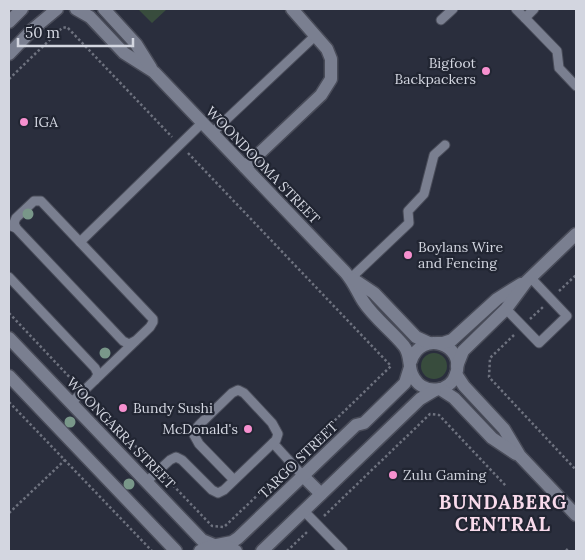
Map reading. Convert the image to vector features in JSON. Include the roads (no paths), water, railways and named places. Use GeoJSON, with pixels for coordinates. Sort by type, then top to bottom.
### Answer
{"type":"FeatureCollection","features":[{"type":"Feature","properties":{"kind":"street"},"geometry":{"type":"LineString","coordinates":[[9,22],[22,9]]}},
{"type":"Feature","properties":{"kind":"street"},"geometry":{"type":"LineString","coordinates":[[9,54],[33,28],[57,9]]}},
{"type":"Feature","properties":{"kind":"street","name":"WOONDOOMA STREET"},"geometry":{"type":"LineString","coordinates":[[76,9],[90,17],[124,53],[154,72]]}},
{"type":"Feature","properties":{"kind":"street","name":"WOONDOOMA STREET"},"geometry":{"type":"LineString","coordinates":[[104,9],[136,44],[154,72],[351,278],[374,293],[416,336],[433,343]]}},
{"type":"Feature","properties":{"kind":"street"},"geometry":{"type":"LineString","coordinates":[[245,167],[326,89],[331,79],[331,59],[327,49],[292,9]]}},
{"type":"Feature","properties":{"kind":"street"},"geometry":{"type":"LineString","coordinates":[[575,510],[520,456],[492,438],[454,398],[438,390],[429,390],[418,383],[411,372],[410,364],[416,351],[422,346],[452,340],[497,299],[528,279],[576,234]]}},
{"type":"Feature","properties":{"kind":"street","name":"WOONDOOMA STREET"},"geometry":{"type":"LineString","coordinates":[[351,278],[364,302],[405,347],[410,364]]}},
{"type":"Feature","properties":{"kind":"street"},"geometry":{"type":"LineString","coordinates":[[262,551],[420,399],[447,386],[453,380],[463,351],[506,309],[528,279]]}},
{"type":"Feature","properties":{"kind":"street","name":"WOONGARRA STREET"},"geometry":{"type":"LineString","coordinates":[[9,338],[202,540],[236,551]]}},
{"type":"Feature","properties":{"kind":"street"},"geometry":{"type":"LineString","coordinates":[[433,343],[449,348],[453,353],[457,370],[464,386],[504,429],[520,456]]}},
{"type":"Feature","properties":{"kind":"street","name":"TARGO STREET"},"geometry":{"type":"LineString","coordinates":[[200,551],[206,547],[232,542],[238,538],[356,425],[364,423],[405,383],[410,364]]}},
{"type":"Feature","properties":{"kind":"street"},"geometry":{"type":"LineString","coordinates":[[9,376],[176,551]]}},
{"type":"Feature","properties":{"kind":"street"},"geometry":{"type":"LineString","coordinates":[[303,476],[321,494]]}},
{"type":"Feature","properties":{"kind":"lane"},"geometry":{"type":"LineString","coordinates":[[441,20],[453,9]]}},
{"type":"Feature","properties":{"kind":"lane"},"geometry":{"type":"LineString","coordinates":[[516,9],[556,51],[559,68],[576,86]]}},
{"type":"Feature","properties":{"kind":"lane"},"geometry":{"type":"LineString","coordinates":[[525,18],[534,9]]}},
{"type":"Feature","properties":{"kind":"lane"},"geometry":{"type":"LineString","coordinates":[[212,133],[316,35]]}},
{"type":"Feature","properties":{"kind":"lane"},"geometry":{"type":"LineString","coordinates":[[80,242],[202,123]]}},
{"type":"Feature","properties":{"kind":"lane"},"geometry":{"type":"LineString","coordinates":[[351,278],[408,223],[408,211],[424,194],[434,155],[445,145]]}},
{"type":"Feature","properties":{"kind":"lane"},"geometry":{"type":"LineString","coordinates":[[71,403],[136,341],[150,327],[153,319],[44,203],[38,200],[32,203],[16,218],[12,227],[123,341],[129,344],[136,341]]}},
{"type":"Feature","properties":{"kind":"lane"},"geometry":{"type":"LineString","coordinates":[[9,278],[95,368],[98,374],[95,380]]}},
{"type":"Feature","properties":{"kind":"lane"},"geometry":{"type":"LineString","coordinates":[[506,309],[539,342],[567,316],[528,279]]}},
{"type":"Feature","properties":{"kind":"lane"},"geometry":{"type":"LineString","coordinates":[[146,482],[170,460],[176,457],[182,460],[214,492],[224,490],[273,443],[278,434],[272,423],[244,393],[235,391],[195,430],[194,435],[234,480]]}},
{"type":"Feature","properties":{"kind":"lane"},"geometry":{"type":"LineString","coordinates":[[273,443],[303,476]]}},
{"type":"Feature","properties":{"kind":"lane"},"geometry":{"type":"LineString","coordinates":[[304,511],[343,551]]}},
{"type":"Feature","properties":{"kind":"place","name":"Bigfoot Backpackers"},"geometry":{"type":"Point","coordinates":[486,71]}},
{"type":"Feature","properties":{"kind":"place","name":"IGA"},"geometry":{"type":"Point","coordinates":[24,122]}},
{"type":"Feature","properties":{"kind":"place","name":"Boylans Wire and Fencing"},"geometry":{"type":"Point","coordinates":[408,255]}},
{"type":"Feature","properties":{"kind":"place","name":"Bundy Sushi"},"geometry":{"type":"Point","coordinates":[123,408]}},
{"type":"Feature","properties":{"kind":"place","name":"McDonald's"},"geometry":{"type":"Point","coordinates":[248,429]}},
{"type":"Feature","properties":{"kind":"place","name":"Zulu Gaming"},"geometry":{"type":"Point","coordinates":[393,475]}},
{"type":"Feature","properties":{"kind":"district","name":"BUNDABERG CENTRAL"},"geometry":{"type":"Point","coordinates":[503,513]}}]}
